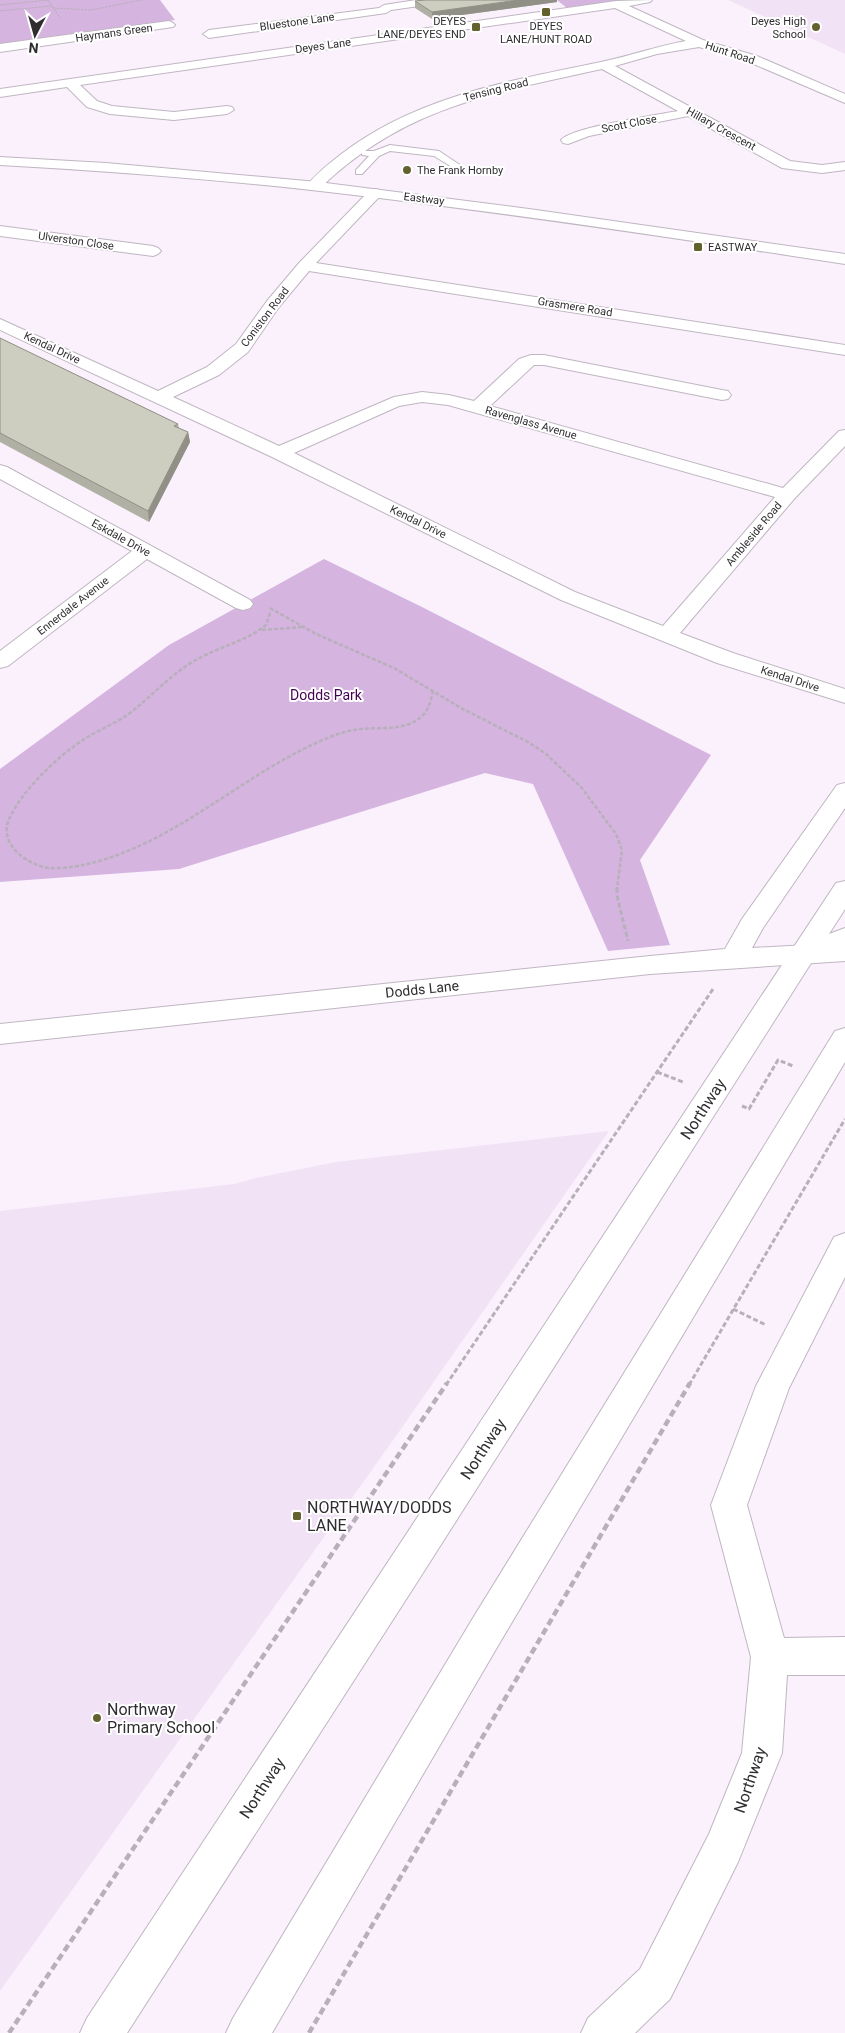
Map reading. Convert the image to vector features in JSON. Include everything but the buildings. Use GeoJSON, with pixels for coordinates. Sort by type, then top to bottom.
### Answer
{"type":"FeatureCollection","features":[{"type":"Feature","properties":{"kind":"main road"},"geometry":{"type":"LineString","coordinates":[[375,0],[416,33]]}},
{"type":"Feature","properties":{"kind":"main road","name":"Bluestone Lane"},"geometry":{"type":"LineString","coordinates":[[209,34],[391,14],[440,0]]}},
{"type":"Feature","properties":{"kind":"main road","name":"Deyes Lane"},"geometry":{"type":"LineString","coordinates":[[0,93],[646,0]]}},
{"type":"Feature","properties":{"kind":"main road","name":"Hunt Road"},"geometry":{"type":"LineString","coordinates":[[616,4],[699,43],[753,59],[845,100]]}},
{"type":"Feature","properties":{"kind":"main road","name":"Haymans Green"},"geometry":{"type":"LineString","coordinates":[[0,48],[169,25]]}},
{"type":"Feature","properties":{"kind":"main road","name":"Tensing Road"},"geometry":{"type":"LineString","coordinates":[[314,186],[354,151],[373,138],[410,118],[469,96],[644,54],[699,43]]}},
{"type":"Feature","properties":{"kind":"main road","name":"Hillary Crescent"},"geometry":{"type":"LineString","coordinates":[[604,65],[787,165],[822,169],[845,166]]}},
{"type":"Feature","properties":{"kind":"main road"},"geometry":{"type":"LineString","coordinates":[[70,83],[92,104],[110,110],[174,116],[227,110]]}},
{"type":"Feature","properties":{"kind":"main road","name":"Scott Close"},"geometry":{"type":"LineString","coordinates":[[568,140],[585,133],[690,112]]}},
{"type":"Feature","properties":{"kind":"main road","name":"Eastway"},"geometry":{"type":"LineString","coordinates":[[0,162],[166,172],[375,193],[845,259]]}},
{"type":"Feature","properties":{"kind":"main road","name":"Coniston Road"},"geometry":{"type":"LineString","coordinates":[[159,396],[213,371],[233,357],[247,343],[273,304],[305,266],[375,193]]}},
{"type":"Feature","properties":{"kind":"main road","name":"Ulverston Close"},"geometry":{"type":"LineString","coordinates":[[0,231],[158,246],[139,264]]}},
{"type":"Feature","properties":{"kind":"main road","name":"Grasmere Road"},"geometry":{"type":"LineString","coordinates":[[305,266],[845,350]]}},
{"type":"Feature","properties":{"kind":"main road","name":"Kendal Drive"},"geometry":{"type":"LineString","coordinates":[[0,324],[279,453],[568,596],[725,658],[845,696]]}},
{"type":"Feature","properties":{"kind":"main road"},"geometry":{"type":"LineString","coordinates":[[476,408],[525,363],[531,360],[544,360],[722,395]]}},
{"type":"Feature","properties":{"kind":"main road","name":"Ravenglass Avenue"},"geometry":{"type":"LineString","coordinates":[[279,453],[382,406],[404,399],[431,397],[787,495]]}},
{"type":"Feature","properties":{"kind":"main road","name":"Ambleside Road"},"geometry":{"type":"LineString","coordinates":[[666,636],[787,495],[845,435]]}},
{"type":"Feature","properties":{"kind":"main road","name":"Eskdale Drive"},"geometry":{"type":"LineString","coordinates":[[0,471],[243,604]]}},
{"type":"Feature","properties":{"kind":"main road"},"geometry":{"type":"LineString","coordinates":[[0,493],[22,483]]}},
{"type":"Feature","properties":{"kind":"main road","name":"Ennerdale Avenue"},"geometry":{"type":"LineString","coordinates":[[0,661],[145,551]]}},
{"type":"Feature","properties":{"kind":"main road"},"geometry":{"type":"LineString","coordinates":[[734,958],[751,925],[845,790]]}},
{"type":"Feature","properties":{"kind":"main road","name":"Northway"},"geometry":{"type":"LineString","coordinates":[[102,2033],[845,889]]}},
{"type":"Feature","properties":{"kind":"main road"},"geometry":{"type":"LineString","coordinates":[[804,953],[823,948],[845,937]]}},
{"type":"Feature","properties":{"kind":"main road","name":"Dodds Lane"},"geometry":{"type":"LineString","coordinates":[[0,1034],[650,965],[804,953],[845,952]]}},
{"type":"Feature","properties":{"kind":"main road"},"geometry":{"type":"LineString","coordinates":[[248,2033],[480,1640],[845,1038]]}},
{"type":"Feature","properties":{"kind":"main road","name":"Northway"},"geometry":{"type":"LineString","coordinates":[[604,2033],[656,1984],[724,1848],[762,1753],[770,1658],[729,1505],[773,1386],[845,1246]]}},
{"type":"Feature","properties":{"kind":"main road"},"geometry":{"type":"LineString","coordinates":[[770,1658],[845,1656]]}},
{"type":"Feature","properties":{"kind":"lane"},"geometry":{"type":"LineString","coordinates":[[358,172],[376,154],[390,148],[436,153],[455,165]]}},
{"type":"Feature","properties":{"kind":"lane"},"geometry":{"type":"LineString","coordinates":[[354,151],[376,154]]}},
{"type":"Feature","properties":{"kind":"path"},"geometry":{"type":"LineString","coordinates":[[0,5],[54,0]]}},
{"type":"Feature","properties":{"kind":"path"},"geometry":{"type":"LineString","coordinates":[[0,11],[53,7],[91,10],[142,0]]}},
{"type":"Feature","properties":{"kind":"path"},"geometry":{"type":"LineString","coordinates":[[262,630],[270,612],[266,606],[316,634],[394,668],[461,708],[528,742],[546,754],[581,787],[616,834],[622,850],[616,883],[617,896],[622,924],[630,948]]}},
{"type":"Feature","properties":{"kind":"path"},"geometry":{"type":"LineString","coordinates":[[303,627],[262,630],[228,644],[185,666],[167,679],[131,712],[77,745],[18,803],[7,823],[6,834],[10,844],[19,855],[30,863],[41,866],[64,867],[101,859],[175,828],[292,755],[321,741],[349,731],[411,724],[425,713],[432,698],[432,690]]}},
{"type":"Feature","properties":{"kind":"path"},"geometry":{"type":"LineString","coordinates":[[9,2033],[734,958]]}},
{"type":"Feature","properties":{"kind":"path"},"geometry":{"type":"LineString","coordinates":[[309,2033],[845,1118]]}},
{"type":"Feature","properties":{"kind":"shaded area","name":"Deyes High School"},"geometry":{"type":"Polygon","coordinates":[[[728,0],[845,0],[845,54],[728,0]]]}},
{"type":"Feature","properties":{"kind":"shaded area","name":"Northway Primary School"},"geometry":{"type":"Polygon","coordinates":[[[609,1131],[389,1446],[0,1991],[0,1211],[234,1184],[336,1162],[609,1131]]]}},
{"type":"Feature","properties":{"kind":"green space"},"geometry":{"type":"Polygon","coordinates":[[[0,0],[160,0],[175,20],[0,44],[0,0]]]}},
{"type":"Feature","properties":{"kind":"green space"},"geometry":{"type":"Polygon","coordinates":[[[557,0],[625,0],[567,8],[557,0]]]}},
{"type":"Feature","properties":{"kind":"green space","name":"Dodds Park"},"geometry":{"type":"Polygon","coordinates":[[[324,559],[711,755],[640,860],[670,945],[608,951],[533,784],[485,773],[179,869],[0,882],[0,769],[169,645],[324,559]]]}},
{"type":"Feature","properties":{"kind":"place","name":"DEYES LANE/HUNT ROAD"},"geometry":{"type":"Point","coordinates":[546,12]}},
{"type":"Feature","properties":{"kind":"place","name":"DEYES LANE/DEYES END"},"geometry":{"type":"Point","coordinates":[476,27]}},
{"type":"Feature","properties":{"kind":"place","name":"Deyes High School"},"geometry":{"type":"Point","coordinates":[816,27]}},
{"type":"Feature","properties":{"kind":"place","name":"The Frank Hornby"},"geometry":{"type":"Point","coordinates":[407,170]}},
{"type":"Feature","properties":{"kind":"place","name":"EASTWAY"},"geometry":{"type":"Point","coordinates":[698,247]}},
{"type":"Feature","properties":{"kind":"place","name":"NORTHWAY/DODDS LANE"},"geometry":{"type":"Point","coordinates":[297,1516]}},
{"type":"Feature","properties":{"kind":"place","name":"Northway Primary School"},"geometry":{"type":"Point","coordinates":[97,1718]}}]}
